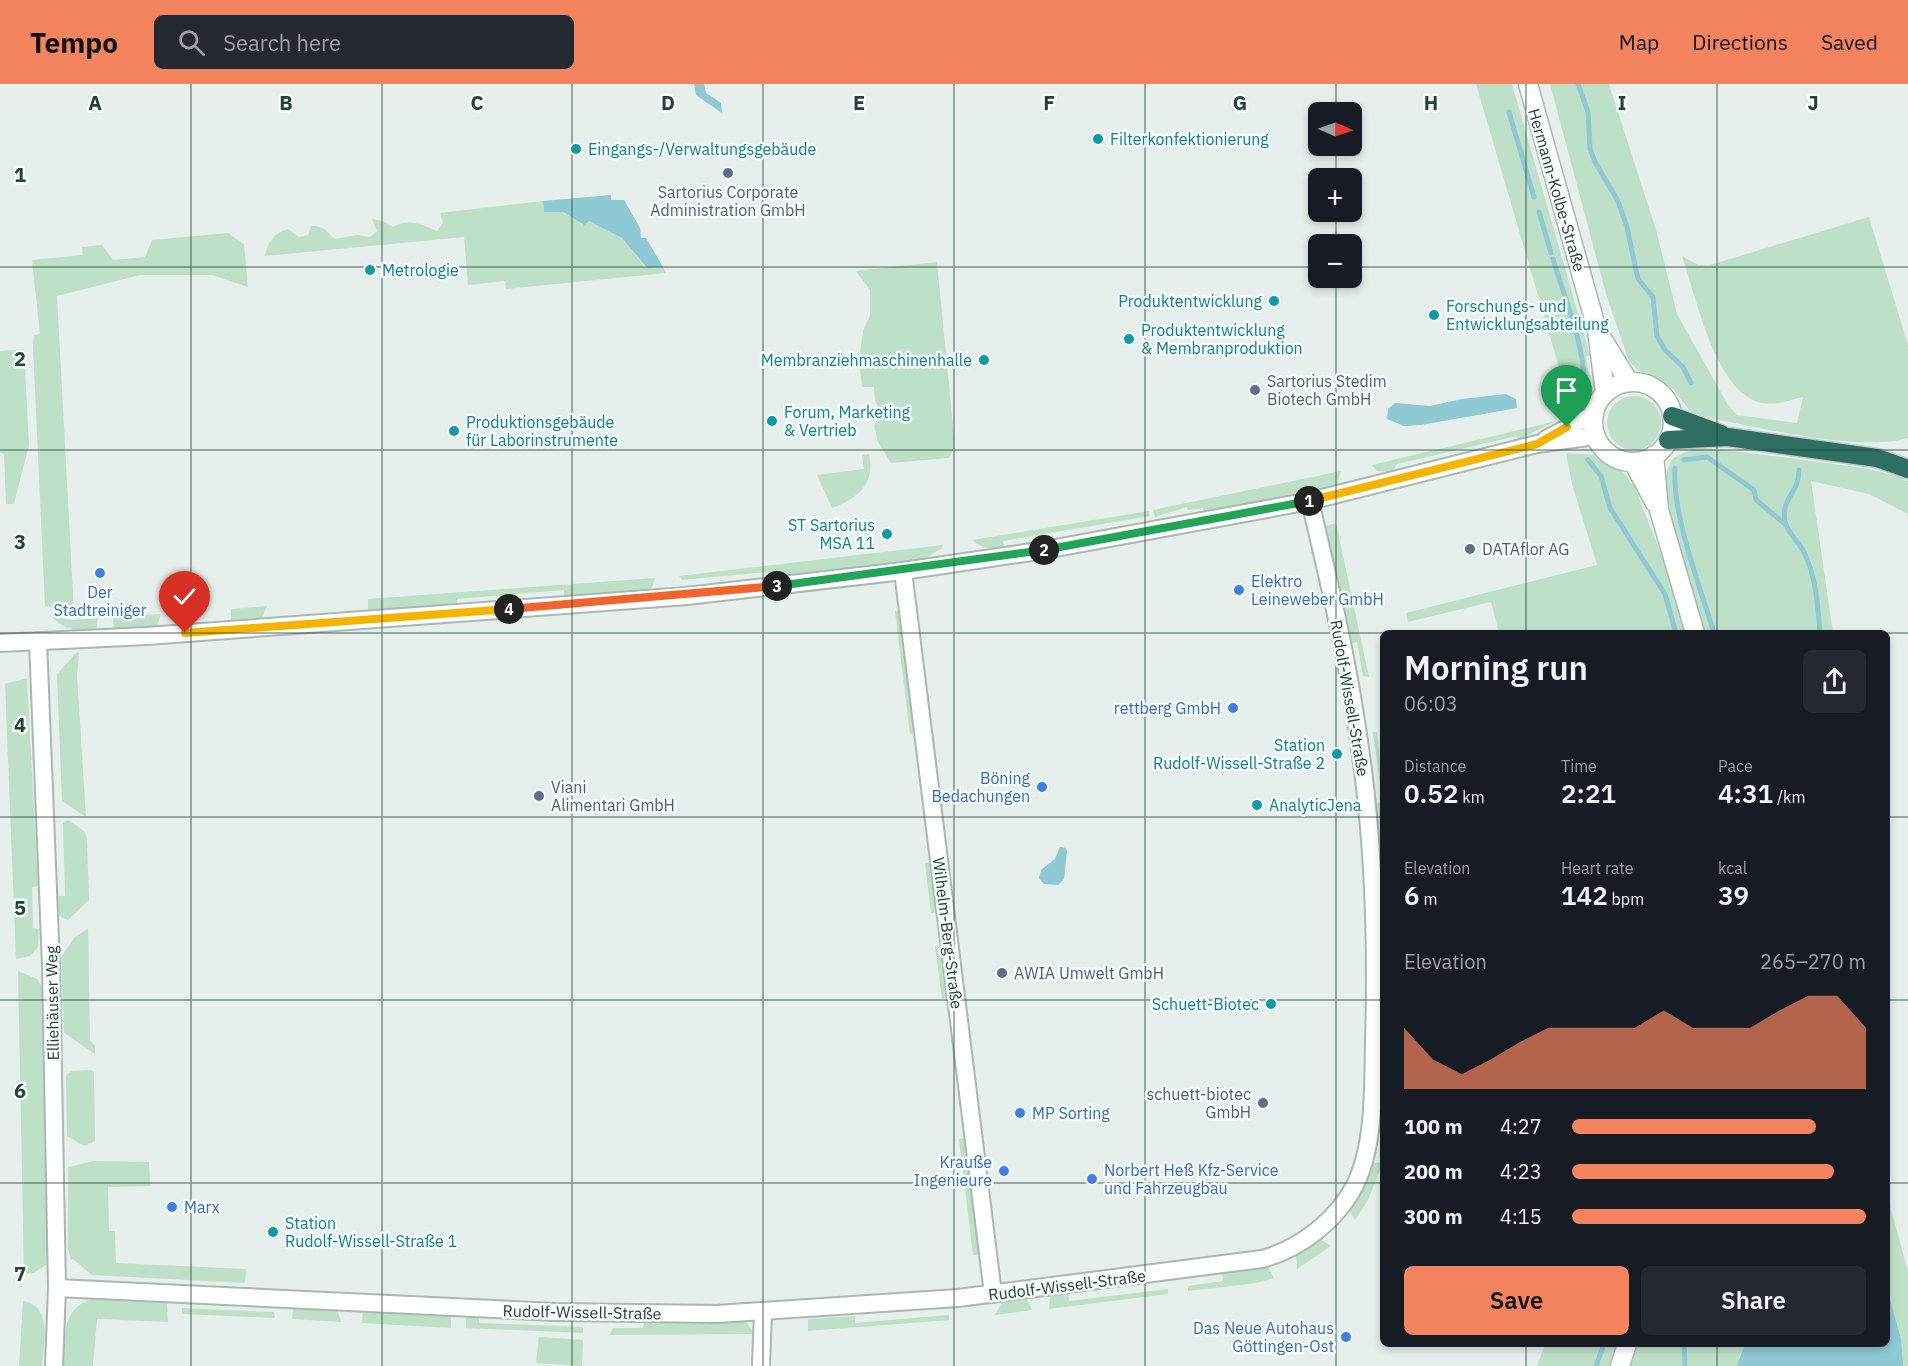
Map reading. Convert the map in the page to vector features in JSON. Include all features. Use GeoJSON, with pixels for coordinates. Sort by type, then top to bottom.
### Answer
{"type":"FeatureCollection","features":[{"type":"Feature","properties":{"kind":"highway"},"geometry":{"type":"LineString","coordinates":[[1672,416],[1728,437]]}},
{"type":"Feature","properties":{"kind":"highway"},"geometry":{"type":"LineString","coordinates":[[1668,440],[1728,437],[1877,458],[1908,469]]}},
{"type":"Feature","properties":{"kind":"highway"},"geometry":{"type":"LineString","coordinates":[[1877,458],[1908,452]]}},
{"type":"Feature","properties":{"kind":"main road","name":"Hermann-Kolbe-Straße"},"geometry":{"type":"LineString","coordinates":[[1528,84],[1597,330],[1605,393]]}},
{"type":"Feature","properties":{"kind":"main road","name":"Hermann-Kolbe-Straße"},"geometry":{"type":"LineString","coordinates":[[1597,330],[1629,382]]}},
{"type":"Feature","properties":{"kind":"main road"},"geometry":{"type":"LineString","coordinates":[[1629,382],[1644,384],[1657,390],[1667,401],[1672,416],[1668,440],[1654,456],[1633,462],[1610,455],[1595,436],[1593,414],[1605,393],[1629,382]]}},
{"type":"Feature","properties":{"kind":"main road"},"geometry":{"type":"LineString","coordinates":[[1654,456],[1659,510],[1694,630]]}},
{"type":"Feature","properties":{"kind":"main road"},"geometry":{"type":"LineString","coordinates":[[1633,462],[1659,510]]}},
{"type":"Feature","properties":{"kind":"main road"},"geometry":{"type":"LineString","coordinates":[[1620,1366],[1626,1347]]}},
{"type":"Feature","properties":{"kind":"street"},"geometry":{"type":"LineString","coordinates":[[1537,444],[1593,414]]}},
{"type":"Feature","properties":{"kind":"street"},"geometry":{"type":"LineString","coordinates":[[0,643],[147,636],[687,596],[903,571],[1066,546],[1310,501],[1537,444],[1595,436]]}},
{"type":"Feature","properties":{"kind":"street","name":"Rudolf-Wissell-Straße"},"geometry":{"type":"LineString","coordinates":[[57,1288],[555,1312],[717,1314],[993,1294],[1226,1264],[1276,1255],[1301,1243],[1325,1223],[1346,1200],[1355,1185],[1363,1163],[1372,1102],[1375,1009],[1373,874],[1358,734],[1342,645],[1310,501]]}},
{"type":"Feature","properties":{"kind":"street","name":"Wilhelm-Berg-Straße"},"geometry":{"type":"LineString","coordinates":[[903,571],[993,1294]]}},
{"type":"Feature","properties":{"kind":"street","name":"Elliehäuser Weg"},"geometry":{"type":"LineString","coordinates":[[38,641],[50,939],[57,1288],[54,1366]]}},
{"type":"Feature","properties":{"kind":"street"},"geometry":{"type":"LineString","coordinates":[[761,1366],[763,1312]]}},
{"type":"Feature","properties":{"kind":"green space"},"geometry":{"type":"Polygon","coordinates":[[[1476,84],[1512,84],[1590,355],[1586,357],[1589,379],[1586,392],[1583,398],[1571,408],[1476,84]]]}},
{"type":"Feature","properties":{"kind":"green space"},"geometry":{"type":"Polygon","coordinates":[[[1550,84],[1609,84],[1656,230],[1677,314],[1728,405],[1737,415],[1797,423],[1803,397],[1778,403],[1762,403],[1746,395],[1732,381],[1720,363],[1710,341],[1682,256],[1698,265],[1710,265],[1869,217],[1908,345],[1908,438],[1888,442],[1838,440],[1710,418],[1691,412],[1672,388],[1638,370],[1629,361],[1606,294],[1550,84]]]}},
{"type":"Feature","properties":{"kind":"green space"},"geometry":{"type":"Polygon","coordinates":[[[543,201],[544,212],[563,212],[583,225],[589,220],[622,238],[646,268],[663,267],[666,273],[506,289],[505,281],[468,285],[464,237],[265,256],[272,239],[288,229],[299,237],[308,235],[311,226],[315,226],[325,230],[335,239],[357,235],[370,237],[377,231],[372,219],[383,221],[393,227],[410,222],[437,231],[443,223],[440,213],[543,201]]]}},
{"type":"Feature","properties":{"kind":"green space"},"geometry":{"type":"Polygon","coordinates":[[[228,233],[244,244],[248,287],[212,275],[140,275],[57,296],[74,613],[45,606],[33,348],[34,335],[40,334],[32,260],[83,255],[82,247],[102,245],[113,260],[145,257],[152,240],[228,233]]]}},
{"type":"Feature","properties":{"kind":"green space"},"geometry":{"type":"Polygon","coordinates":[[[937,262],[955,446],[949,458],[891,463],[878,442],[874,425],[883,419],[875,400],[874,387],[862,387],[859,361],[863,331],[870,315],[870,290],[856,271],[937,262]]]}},
{"type":"Feature","properties":{"kind":"green space"},"geometry":{"type":"Polygon","coordinates":[[[24,349],[29,445],[14,504],[6,504],[4,454],[0,453],[0,351],[24,349]]]}},
{"type":"Feature","properties":{"kind":"green space"},"geometry":{"type":"Polygon","coordinates":[[[1629,396],[1639,396],[1649,400],[1657,408],[1661,423],[1657,438],[1649,446],[1639,450],[1629,450],[1619,446],[1611,438],[1607,428],[1607,418],[1611,408],[1619,400],[1629,396]]]}},
{"type":"Feature","properties":{"kind":"green space"},"geometry":{"type":"Polygon","coordinates":[[[1556,421],[1518,440],[1517,436],[1397,464],[1392,472],[1377,471],[1372,465],[1556,421]]]}},
{"type":"Feature","properties":{"kind":"green space"},"geometry":{"type":"Polygon","coordinates":[[[1694,448],[1761,454],[1878,471],[1908,481],[1908,514],[1869,494],[1811,481],[1833,630],[1704,630],[1669,504],[1666,485],[1667,471],[1673,458],[1694,448]]]}},
{"type":"Feature","properties":{"kind":"green space"},"geometry":{"type":"Polygon","coordinates":[[[1566,453],[1597,455],[1625,474],[1635,488],[1664,561],[1683,630],[1498,630],[1491,602],[1408,622],[1406,613],[1597,565],[1572,484],[1566,453]]]}},
{"type":"Feature","properties":{"kind":"green space"},"geometry":{"type":"Polygon","coordinates":[[[869,454],[870,473],[863,488],[850,500],[832,508],[817,475],[864,469],[862,455],[869,454]]]}},
{"type":"Feature","properties":{"kind":"green space"},"geometry":{"type":"Polygon","coordinates":[[[1341,471],[1337,485],[1204,512],[1203,508],[1188,510],[1187,507],[1155,517],[1153,510],[1341,471]]]}},
{"type":"Feature","properties":{"kind":"green space"},"geometry":{"type":"Polygon","coordinates":[[[1149,511],[1150,516],[1003,541],[1004,547],[987,548],[972,540],[1149,511]]]}},
{"type":"Feature","properties":{"kind":"green space"},"geometry":{"type":"Polygon","coordinates":[[[1336,523],[1369,677],[1363,676],[1357,642],[1350,644],[1325,532],[1326,526],[1336,523]]]}},
{"type":"Feature","properties":{"kind":"green space"},"geometry":{"type":"Polygon","coordinates":[[[943,545],[941,549],[924,559],[778,577],[778,571],[682,580],[679,576],[943,545]]]}},
{"type":"Feature","properties":{"kind":"green space"},"geometry":{"type":"Polygon","coordinates":[[[655,578],[651,590],[564,597],[564,590],[457,599],[457,605],[368,611],[368,599],[655,578]]]}},
{"type":"Feature","properties":{"kind":"green space"},"geometry":{"type":"Polygon","coordinates":[[[267,606],[262,618],[231,620],[231,609],[267,606]]]}},
{"type":"Feature","properties":{"kind":"green space"},"geometry":{"type":"Polygon","coordinates":[[[895,611],[900,611],[915,733],[910,734],[895,611]]]}},
{"type":"Feature","properties":{"kind":"green space"},"geometry":{"type":"Polygon","coordinates":[[[161,614],[157,626],[115,629],[112,617],[161,614]]]}},
{"type":"Feature","properties":{"kind":"green space"},"geometry":{"type":"Polygon","coordinates":[[[52,617],[74,620],[98,618],[96,630],[83,630],[62,625],[52,617]]]}},
{"type":"Feature","properties":{"kind":"green space"},"geometry":{"type":"Polygon","coordinates":[[[77,652],[79,653],[77,675],[86,817],[62,801],[57,674],[77,652]]]}},
{"type":"Feature","properties":{"kind":"green space"},"geometry":{"type":"Polygon","coordinates":[[[27,678],[38,886],[32,887],[33,928],[39,929],[38,947],[30,956],[16,959],[5,684],[27,678]]]}},
{"type":"Feature","properties":{"kind":"green space"},"geometry":{"type":"Polygon","coordinates":[[[1373,732],[1377,732],[1380,785],[1373,732]]]}},
{"type":"Feature","properties":{"kind":"green space"},"geometry":{"type":"Polygon","coordinates":[[[1380,802],[1380,860],[1375,805],[1380,802]]]}},
{"type":"Feature","properties":{"kind":"green space"},"geometry":{"type":"Polygon","coordinates":[[[68,820],[84,831],[87,838],[89,900],[68,920],[59,916],[58,896],[65,896],[63,823],[68,820]]]}},
{"type":"Feature","properties":{"kind":"green space"},"geometry":{"type":"Polygon","coordinates":[[[931,862],[937,912],[931,913],[925,863],[931,862]]]}},
{"type":"Feature","properties":{"kind":"green space"},"geometry":{"type":"Polygon","coordinates":[[[88,929],[90,1040],[95,1046],[95,1054],[64,1033],[61,957],[75,937],[88,929]]]}},
{"type":"Feature","properties":{"kind":"green space"},"geometry":{"type":"Polygon","coordinates":[[[935,946],[941,946],[947,998],[942,999],[935,946]]]}},
{"type":"Feature","properties":{"kind":"green space"},"geometry":{"type":"Polygon","coordinates":[[[18,971],[37,979],[42,987],[48,1241],[47,1264],[34,1273],[24,1274],[18,971]]]}},
{"type":"Feature","properties":{"kind":"green space"},"geometry":{"type":"Polygon","coordinates":[[[91,1070],[94,1072],[95,1141],[84,1146],[67,1136],[66,1075],[72,1071],[91,1070]]]}},
{"type":"Feature","properties":{"kind":"green space"},"geometry":{"type":"Polygon","coordinates":[[[964,1138],[979,1255],[973,1255],[959,1139],[964,1138]]]}},
{"type":"Feature","properties":{"kind":"green space"},"geometry":{"type":"Polygon","coordinates":[[[94,1161],[149,1162],[150,1186],[108,1187],[109,1231],[115,1231],[116,1263],[246,1269],[245,1283],[92,1275],[73,1259],[71,1260],[68,1248],[68,1167],[94,1161]]]}},
{"type":"Feature","properties":{"kind":"green space"},"geometry":{"type":"Polygon","coordinates":[[[1380,1162],[1380,1170],[1368,1200],[1355,1220],[1348,1209],[1369,1163],[1380,1162]]]}},
{"type":"Feature","properties":{"kind":"green space"},"geometry":{"type":"Polygon","coordinates":[[[1890,1206],[1908,1271],[1908,1366],[1629,1366],[1636,1347],[1890,1347],[1890,1206]]]}},
{"type":"Feature","properties":{"kind":"green space"},"geometry":{"type":"Polygon","coordinates":[[[1320,1239],[1331,1246],[1297,1269],[1296,1255],[1320,1239]]]}},
{"type":"Feature","properties":{"kind":"green space"},"geometry":{"type":"Polygon","coordinates":[[[1268,1267],[1274,1278],[1257,1283],[1188,1291],[1188,1286],[1223,1281],[1222,1274],[1268,1267]]]}},
{"type":"Feature","properties":{"kind":"green space"},"geometry":{"type":"Polygon","coordinates":[[[1168,1289],[1168,1294],[1049,1309],[1050,1296],[1068,1294],[1069,1301],[1168,1289]]]}},
{"type":"Feature","properties":{"kind":"green space"},"geometry":{"type":"Polygon","coordinates":[[[99,1298],[167,1301],[168,1322],[97,1319],[93,1366],[63,1366],[65,1333],[71,1314],[87,1301],[99,1298]]]}},
{"type":"Feature","properties":{"kind":"green space"},"geometry":{"type":"Polygon","coordinates":[[[1027,1299],[1032,1310],[995,1315],[1002,1302],[1027,1299]]]}},
{"type":"Feature","properties":{"kind":"green space"},"geometry":{"type":"Polygon","coordinates":[[[23,1301],[33,1304],[43,1318],[45,1338],[42,1366],[19,1366],[23,1301]]]}},
{"type":"Feature","properties":{"kind":"green space"},"geometry":{"type":"Polygon","coordinates":[[[293,1307],[337,1309],[341,1322],[292,1319],[293,1307]]]}},
{"type":"Feature","properties":{"kind":"green space"},"geometry":{"type":"Polygon","coordinates":[[[182,1308],[274,1312],[275,1318],[182,1314],[182,1308]]]}},
{"type":"Feature","properties":{"kind":"green space"},"geometry":{"type":"Polygon","coordinates":[[[363,1310],[451,1315],[451,1328],[362,1323],[363,1310]]]}},
{"type":"Feature","properties":{"kind":"green space"},"geometry":{"type":"Polygon","coordinates":[[[949,1315],[949,1320],[808,1331],[808,1319],[855,1316],[855,1323],[949,1315]]]}},
{"type":"Feature","properties":{"kind":"green space"},"geometry":{"type":"Polygon","coordinates":[[[466,1316],[479,1316],[479,1323],[583,1327],[583,1333],[466,1328],[466,1316]]]}},
{"type":"Feature","properties":{"kind":"green space"},"geometry":{"type":"Polygon","coordinates":[[[738,1321],[747,1323],[754,1334],[609,1335],[613,1328],[643,1328],[644,1323],[738,1321]]]}},
{"type":"Feature","properties":{"kind":"green space"},"geometry":{"type":"Polygon","coordinates":[[[539,1337],[583,1340],[582,1366],[536,1363],[539,1337]]]}},
{"type":"Feature","properties":{"kind":"green space"},"geometry":{"type":"Polygon","coordinates":[[[1544,1347],[1615,1347],[1609,1366],[1537,1366],[1544,1347]]]}},
{"type":"Feature","properties":{"kind":"water"},"geometry":{"type":"Polygon","coordinates":[[[694,84],[704,84],[706,93],[721,103],[722,113],[696,95],[694,84]]]}},
{"type":"Feature","properties":{"kind":"water"},"geometry":{"type":"Polygon","coordinates":[[[611,195],[611,200],[624,200],[640,228],[641,238],[646,238],[663,267],[647,268],[622,238],[589,221],[584,225],[563,212],[544,212],[543,201],[611,195]]]}},
{"type":"Feature","properties":{"kind":"water"},"geometry":{"type":"Polygon","coordinates":[[[1506,394],[1516,399],[1517,408],[1421,425],[1404,426],[1387,419],[1388,409],[1395,403],[1430,406],[1462,399],[1506,394]]]}},
{"type":"Feature","properties":{"kind":"water"},"geometry":{"type":"Polygon","coordinates":[[[1060,847],[1066,848],[1067,851],[1064,879],[1058,885],[1044,884],[1039,878],[1041,870],[1055,859],[1060,847]]]}},
{"type":"Feature","properties":{"kind":"water"},"geometry":{"type":"Polygon","coordinates":[[[1890,1300],[1901,1339],[1903,1366],[1737,1366],[1744,1347],[1890,1347],[1890,1300]]]}},
{"type":"Feature","properties":{"kind":"waterway"},"geometry":{"type":"LineString","coordinates":[[1578,84],[1588,112],[1590,149],[1618,201],[1627,227],[1638,279],[1653,297],[1657,336],[1665,350],[1683,367],[1691,383]]}},
{"type":"Feature","properties":{"kind":"waterway"},"geometry":{"type":"LineString","coordinates":[[1509,112],[1534,197]]}},
{"type":"Feature","properties":{"kind":"waterway"},"geometry":{"type":"LineString","coordinates":[[1539,212],[1551,253]]}},
{"type":"Feature","properties":{"kind":"waterway"},"geometry":{"type":"LineString","coordinates":[[1553,259],[1569,307],[1583,362],[1582,391]]}},
{"type":"Feature","properties":{"kind":"waterway"},"geometry":{"type":"LineString","coordinates":[[1684,460],[1707,457],[1754,490],[1756,500],[1785,524]]}},
{"type":"Feature","properties":{"kind":"waterway"},"geometry":{"type":"LineString","coordinates":[[1588,460],[1601,476],[1610,508],[1665,594],[1675,630]]}},
{"type":"Feature","properties":{"kind":"waterway"},"geometry":{"type":"LineString","coordinates":[[1675,468],[1675,487],[1682,529],[1713,630]]}},
{"type":"Feature","properties":{"kind":"waterway"},"geometry":{"type":"LineString","coordinates":[[1799,470],[1796,485],[1784,513],[1785,521],[1804,552],[1811,571],[1820,630]]}},
{"type":"Feature","properties":{"kind":"waterway"},"geometry":{"type":"LineString","coordinates":[[1596,1366],[1603,1347]]}},
{"type":"Feature","properties":{"kind":"waterway"},"geometry":{"type":"LineString","coordinates":[[1684,1347],[1685,1366]]}},
{"type":"Feature","properties":{"kind":"place","name":"Filterkonfektionierung"},"geometry":{"type":"Point","coordinates":[1098,139]}},
{"type":"Feature","properties":{"kind":"place","name":"Eingangs-/Verwaltungsgebäude"},"geometry":{"type":"Point","coordinates":[576,149]}},
{"type":"Feature","properties":{"kind":"place","name":"Sartorius Corporate Administration GmbH"},"geometry":{"type":"Point","coordinates":[728,173]}},
{"type":"Feature","properties":{"kind":"place","name":"Metrologie"},"geometry":{"type":"Point","coordinates":[370,270]}},
{"type":"Feature","properties":{"kind":"place","name":"Produktentwicklung"},"geometry":{"type":"Point","coordinates":[1274,301]}},
{"type":"Feature","properties":{"kind":"place","name":"Forschungs- und Entwicklungsabteilung"},"geometry":{"type":"Point","coordinates":[1434,315]}},
{"type":"Feature","properties":{"kind":"place","name":"Produktentwicklung & Membranproduktion"},"geometry":{"type":"Point","coordinates":[1129,339]}},
{"type":"Feature","properties":{"kind":"place","name":"Membranziehmaschinenhalle"},"geometry":{"type":"Point","coordinates":[984,360]}},
{"type":"Feature","properties":{"kind":"place","name":"Sartorius Stedim Biotech GmbH"},"geometry":{"type":"Point","coordinates":[1255,390]}},
{"type":"Feature","properties":{"kind":"place","name":"Forum, Marketing & Vertrieb"},"geometry":{"type":"Point","coordinates":[772,421]}},
{"type":"Feature","properties":{"kind":"place","name":"Produktionsgebäude für Laborinstrumente"},"geometry":{"type":"Point","coordinates":[454,431]}},
{"type":"Feature","properties":{"kind":"place","name":"ST Sartorius MSA 11"},"geometry":{"type":"Point","coordinates":[887,534]}},
{"type":"Feature","properties":{"kind":"place","name":"DATAflor AG"},"geometry":{"type":"Point","coordinates":[1470,549]}},
{"type":"Feature","properties":{"kind":"place","name":"Der Stadtreiniger"},"geometry":{"type":"Point","coordinates":[100,573]}},
{"type":"Feature","properties":{"kind":"place","name":"Elektro Leineweber GmbH"},"geometry":{"type":"Point","coordinates":[1239,590]}},
{"type":"Feature","properties":{"kind":"place","name":"rettberg GmbH"},"geometry":{"type":"Point","coordinates":[1233,708]}},
{"type":"Feature","properties":{"kind":"place","name":"Station Rudolf-Wissell-Straße 2"},"geometry":{"type":"Point","coordinates":[1337,754]}},
{"type":"Feature","properties":{"kind":"place","name":"Böning Bedachungen"},"geometry":{"type":"Point","coordinates":[1042,787]}},
{"type":"Feature","properties":{"kind":"place","name":"Viani Alimentari GmbH"},"geometry":{"type":"Point","coordinates":[539,796]}},
{"type":"Feature","properties":{"kind":"place","name":"AnalyticJena"},"geometry":{"type":"Point","coordinates":[1257,805]}},
{"type":"Feature","properties":{"kind":"place","name":"AWIA Umwelt GmbH"},"geometry":{"type":"Point","coordinates":[1002,973]}},
{"type":"Feature","properties":{"kind":"place","name":"Schuett-Biotec"},"geometry":{"type":"Point","coordinates":[1271,1004]}},
{"type":"Feature","properties":{"kind":"place","name":"schuett-biotec GmbH"},"geometry":{"type":"Point","coordinates":[1263,1103]}},
{"type":"Feature","properties":{"kind":"place","name":"MP Sorting"},"geometry":{"type":"Point","coordinates":[1020,1113]}},
{"type":"Feature","properties":{"kind":"place","name":"Krauße Ingenieure"},"geometry":{"type":"Point","coordinates":[1004,1171]}},
{"type":"Feature","properties":{"kind":"place","name":"Norbert Heß Kfz-Service und Fahrzeugbau"},"geometry":{"type":"Point","coordinates":[1092,1179]}},
{"type":"Feature","properties":{"kind":"place","name":"Marx"},"geometry":{"type":"Point","coordinates":[172,1207]}},
{"type":"Feature","properties":{"kind":"place","name":"Station Rudolf-Wissell-Straße 1"},"geometry":{"type":"Point","coordinates":[273,1232]}},
{"type":"Feature","properties":{"kind":"place","name":"Das Neue Autohaus Göttingen-Ost"},"geometry":{"type":"Point","coordinates":[1346,1337]}},
{"type":"Feature","properties":{"kind":"route"},"geometry":{"type":"LineString","coordinates":[[185,633],[687,596],[960,563],[1097,541],[1310,501],[1537,444],[1567,427]]}}]}
